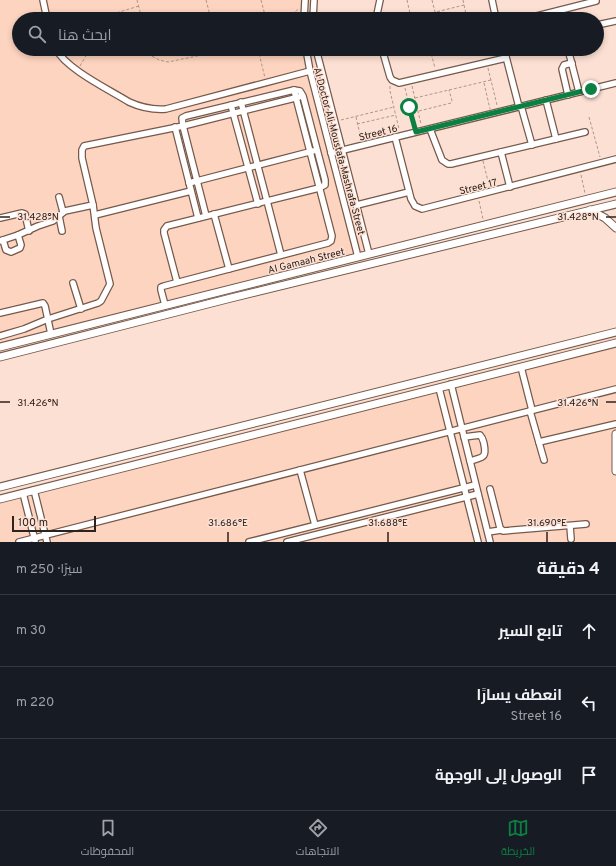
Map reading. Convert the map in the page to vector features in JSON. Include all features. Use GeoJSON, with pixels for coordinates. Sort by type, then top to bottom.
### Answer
{"type":"FeatureCollection","features":[{"type":"Feature","properties":{"kind":"main road","name":"Al Gamaah Street"},"geometry":{"type":"LineString","coordinates":[[0,347],[616,193]]}},
{"type":"Feature","properties":{"kind":"main road","name":"Al Gamaah Street"},"geometry":{"type":"LineString","coordinates":[[0,357],[231,298],[616,204]]}},
{"type":"Feature","properties":{"kind":"main road"},"geometry":{"type":"LineString","coordinates":[[590,210],[606,218],[616,228]]}},
{"type":"Feature","properties":{"kind":"main road"},"geometry":{"type":"LineString","coordinates":[[229,289],[231,298]]}},
{"type":"Feature","properties":{"kind":"main road"},"geometry":{"type":"LineString","coordinates":[[0,487],[616,332]]}},
{"type":"Feature","properties":{"kind":"main road"},"geometry":{"type":"LineString","coordinates":[[0,499],[616,343]]}},
{"type":"Feature","properties":{"kind":"main road"},"geometry":{"type":"LineString","coordinates":[[554,348],[556,358]]}},
{"type":"Feature","properties":{"kind":"main road"},"geometry":{"type":"LineString","coordinates":[[448,374],[451,384]]}},
{"type":"Feature","properties":{"kind":"main road"},"geometry":{"type":"LineString","coordinates":[[436,377],[439,388]]}},
{"type":"Feature","properties":{"kind":"main road"},"geometry":{"type":"LineString","coordinates":[[616,434],[616,471]]}},
{"type":"Feature","properties":{"kind":"main road"},"geometry":{"type":"LineString","coordinates":[[31,479],[34,490]]}},
{"type":"Feature","properties":{"kind":"main road"},"geometry":{"type":"LineString","coordinates":[[20,482],[23,493]]}},
{"type":"Feature","properties":{"kind":"street"},"geometry":{"type":"LineString","coordinates":[[43,0],[46,12]]}},
{"type":"Feature","properties":{"kind":"street"},"geometry":{"type":"LineString","coordinates":[[313,12],[314,0]]}},
{"type":"Feature","properties":{"kind":"street"},"geometry":{"type":"LineString","coordinates":[[377,12],[380,0]]}},
{"type":"Feature","properties":{"kind":"street"},"geometry":{"type":"LineString","coordinates":[[492,0],[495,12]]}},
{"type":"Feature","properties":{"kind":"street"},"geometry":{"type":"LineString","coordinates":[[303,2],[304,12]]}},
{"type":"Feature","properties":{"kind":"street"},"geometry":{"type":"LineString","coordinates":[[554,12],[596,2]]}},
{"type":"Feature","properties":{"kind":"street"},"geometry":{"type":"LineString","coordinates":[[604,24],[616,21]]}},
{"type":"Feature","properties":{"kind":"street"},"geometry":{"type":"LineString","coordinates":[[62,56],[77,70],[129,102],[138,106],[157,109],[166,109],[310,71]]}},
{"type":"Feature","properties":{"kind":"street","name":"Al Doctor Ali Moustafa Mashrafa Street"},"geometry":{"type":"LineString","coordinates":[[307,56],[358,257]]}},
{"type":"Feature","properties":{"kind":"street","name":"Al Doctor Ali Moustafa Mashrafa Street"},"geometry":{"type":"LineString","coordinates":[[318,56],[369,254]]}},
{"type":"Feature","properties":{"kind":"street"},"geometry":{"type":"LineString","coordinates":[[383,56],[388,73],[392,80],[399,83],[506,58],[532,145]]}},
{"type":"Feature","properties":{"kind":"street"},"geometry":{"type":"LineString","coordinates":[[570,56],[579,92]]}},
{"type":"Feature","properties":{"kind":"street"},"geometry":{"type":"LineString","coordinates":[[568,95],[562,69],[564,65],[572,64]]}},
{"type":"Feature","properties":{"kind":"street","name":"Street 16"},"geometry":{"type":"LineString","coordinates":[[332,153],[616,83]]}},
{"type":"Feature","properties":{"kind":"street"},"geometry":{"type":"LineString","coordinates":[[165,305],[161,287],[331,241],[332,236],[294,90]]}},
{"type":"Feature","properties":{"kind":"street"},"geometry":{"type":"LineString","coordinates":[[177,282],[164,230],[167,226],[324,186],[326,182],[303,96],[300,91],[294,90],[182,118],[206,216]]}},
{"type":"Feature","properties":{"kind":"street"},"geometry":{"type":"LineString","coordinates":[[0,336],[99,302],[110,284],[96,228],[93,205],[82,158],[82,150],[84,146],[183,126],[303,96]]}},
{"type":"Feature","properties":{"kind":"street"},"geometry":{"type":"LineString","coordinates":[[546,100],[556,139]]}},
{"type":"Feature","properties":{"kind":"street"},"geometry":{"type":"LineString","coordinates":[[242,102],[282,255]]}},
{"type":"Feature","properties":{"kind":"street"},"geometry":{"type":"LineString","coordinates":[[231,105],[258,204]]}},
{"type":"Feature","properties":{"kind":"street"},"geometry":{"type":"LineString","coordinates":[[174,127],[198,218]]}},
{"type":"Feature","properties":{"kind":"street"},"geometry":{"type":"LineString","coordinates":[[430,129],[442,160],[451,164],[585,132]]}},
{"type":"Feature","properties":{"kind":"street","name":"Street 17"},"geometry":{"type":"LineString","coordinates":[[398,137],[412,203],[422,209],[616,159]]}},
{"type":"Feature","properties":{"kind":"street"},"geometry":{"type":"LineString","coordinates":[[189,183],[317,150]]}},
{"type":"Feature","properties":{"kind":"street"},"geometry":{"type":"LineString","coordinates":[[501,152],[510,187]]}},
{"type":"Feature","properties":{"kind":"street"},"geometry":{"type":"LineString","coordinates":[[94,215],[191,191]]}},
{"type":"Feature","properties":{"kind":"street"},"geometry":{"type":"LineString","coordinates":[[357,205],[409,192]]}},
{"type":"Feature","properties":{"kind":"street"},"geometry":{"type":"LineString","coordinates":[[59,197],[62,231]]}},
{"type":"Feature","properties":{"kind":"street"},"geometry":{"type":"LineString","coordinates":[[18,235],[21,245],[20,248],[11,252],[6,250],[1,240],[53,221],[61,214],[93,205]]}},
{"type":"Feature","properties":{"kind":"street"},"geometry":{"type":"LineString","coordinates":[[0,218],[22,213],[25,214],[29,231]]}},
{"type":"Feature","properties":{"kind":"street"},"geometry":{"type":"LineString","coordinates":[[214,214],[229,269]]}},
{"type":"Feature","properties":{"kind":"street"},"geometry":{"type":"LineString","coordinates":[[73,284],[81,309]]}},
{"type":"Feature","properties":{"kind":"street"},"geometry":{"type":"LineString","coordinates":[[0,313],[42,303],[45,306],[51,334]]}},
{"type":"Feature","properties":{"kind":"street"},"geometry":{"type":"LineString","coordinates":[[521,367],[544,460]]}},
{"type":"Feature","properties":{"kind":"street"},"geometry":{"type":"LineString","coordinates":[[451,384],[490,542]]}},
{"type":"Feature","properties":{"kind":"street"},"geometry":{"type":"LineString","coordinates":[[439,388],[478,542]]}},
{"type":"Feature","properties":{"kind":"street"},"geometry":{"type":"LineString","coordinates":[[19,542],[35,540],[45,535],[616,389]]}},
{"type":"Feature","properties":{"kind":"street"},"geometry":{"type":"LineString","coordinates":[[539,442],[616,424]]}},
{"type":"Feature","properties":{"kind":"street"},"geometry":{"type":"LineString","coordinates":[[464,437],[477,434],[482,437],[485,455],[470,461]]}},
{"type":"Feature","properties":{"kind":"street"},"geometry":{"type":"LineString","coordinates":[[300,470],[315,525]]}},
{"type":"Feature","properties":{"kind":"street"},"geometry":{"type":"LineString","coordinates":[[250,542],[475,485]]}},
{"type":"Feature","properties":{"kind":"street"},"geometry":{"type":"LineString","coordinates":[[490,489],[501,530]]}},
{"type":"Feature","properties":{"kind":"street"},"geometry":{"type":"LineString","coordinates":[[34,490],[47,542]]}},
{"type":"Feature","properties":{"kind":"street"},"geometry":{"type":"LineString","coordinates":[[23,493],[35,540]]}},
{"type":"Feature","properties":{"kind":"street"},"geometry":{"type":"LineString","coordinates":[[286,542],[478,494]]}},
{"type":"Feature","properties":{"kind":"street"},"geometry":{"type":"LineString","coordinates":[[369,512],[371,521]]}},
{"type":"Feature","properties":{"kind":"street"},"geometry":{"type":"LineString","coordinates":[[339,520],[341,528]]}},
{"type":"Feature","properties":{"kind":"street"},"geometry":{"type":"LineString","coordinates":[[488,532],[586,524]]}},
{"type":"Feature","properties":{"kind":"street"},"geometry":{"type":"LineString","coordinates":[[570,526],[572,539]]}},
{"type":"Feature","properties":{"kind":"path"},"geometry":{"type":"LineString","coordinates":[[137,0],[140,12]]}},
{"type":"Feature","properties":{"kind":"path"},"geometry":{"type":"LineString","coordinates":[[206,0],[209,12]]}},
{"type":"Feature","properties":{"kind":"path"},"geometry":{"type":"LineString","coordinates":[[261,0],[264,12]]}},
{"type":"Feature","properties":{"kind":"path"},"geometry":{"type":"LineString","coordinates":[[407,0],[410,12]]}},
{"type":"Feature","properties":{"kind":"path"},"geometry":{"type":"LineString","coordinates":[[432,0],[435,12],[464,5]]}},
{"type":"Feature","properties":{"kind":"path"},"geometry":{"type":"LineString","coordinates":[[462,0],[466,12]]}},
{"type":"Feature","properties":{"kind":"path"},"geometry":{"type":"LineString","coordinates":[[296,12],[303,2]]}},
{"type":"Feature","properties":{"kind":"path"},"geometry":{"type":"LineString","coordinates":[[120,12],[139,6]]}},
{"type":"Feature","properties":{"kind":"path"},"geometry":{"type":"LineString","coordinates":[[77,70],[86,56]]}},
{"type":"Feature","properties":{"kind":"path"},"geometry":{"type":"LineString","coordinates":[[152,56],[159,60],[168,62],[199,56]]}},
{"type":"Feature","properties":{"kind":"path"},"geometry":{"type":"LineString","coordinates":[[260,56],[266,82]]}},
{"type":"Feature","properties":{"kind":"path"},"geometry":{"type":"LineString","coordinates":[[432,56],[437,74]]}},
{"type":"Feature","properties":{"kind":"path"},"geometry":{"type":"LineString","coordinates":[[487,62],[499,112]]}},
{"type":"Feature","properties":{"kind":"path"},"geometry":{"type":"LineString","coordinates":[[392,80],[390,91],[396,115],[398,137]]}},
{"type":"Feature","properties":{"kind":"path"},"geometry":{"type":"LineString","coordinates":[[415,98],[491,80]]}},
{"type":"Feature","properties":{"kind":"path"},"geometry":{"type":"LineString","coordinates":[[410,81],[423,130]]}},
{"type":"Feature","properties":{"kind":"path"},"geometry":{"type":"LineString","coordinates":[[484,82],[491,114]]}},
{"type":"Feature","properties":{"kind":"path"},"geometry":{"type":"LineString","coordinates":[[403,83],[416,132]]}},
{"type":"Feature","properties":{"kind":"path"},"geometry":{"type":"LineString","coordinates":[[418,111],[451,103],[452,101],[449,90]]}},
{"type":"Feature","properties":{"kind":"path"},"geometry":{"type":"LineString","coordinates":[[334,121],[394,107]]}},
{"type":"Feature","properties":{"kind":"path"},"geometry":{"type":"LineString","coordinates":[[357,124],[396,115]]}},
{"type":"Feature","properties":{"kind":"path"},"geometry":{"type":"LineString","coordinates":[[355,116],[363,145]]}},
{"type":"Feature","properties":{"kind":"path"},"geometry":{"type":"LineString","coordinates":[[589,117],[601,163]]}},
{"type":"Feature","properties":{"kind":"path"},"geometry":{"type":"LineString","coordinates":[[482,157],[491,192]]}},
{"type":"Feature","properties":{"kind":"path"},"geometry":{"type":"LineString","coordinates":[[579,169],[587,200]]}},
{"type":"Feature","properties":{"kind":"path"},"geometry":{"type":"LineString","coordinates":[[477,195],[485,225]]}},
{"type":"Feature","properties":{"kind":"shaded area"},"geometry":{"type":"Polygon","coordinates":[[[0,0],[311,0],[310,12],[12,12],[12,56],[313,56],[366,261],[0,354],[0,0]]]}},
{"type":"Feature","properties":{"kind":"shaded area"},"geometry":{"type":"Polygon","coordinates":[[[616,337],[616,542],[0,542],[0,494],[616,337]]]}},
{"type":"Feature","properties":{"kind":"route"},"geometry":{"type":"LineString","coordinates":[[409,107],[416,132],[591,89]]}}]}
